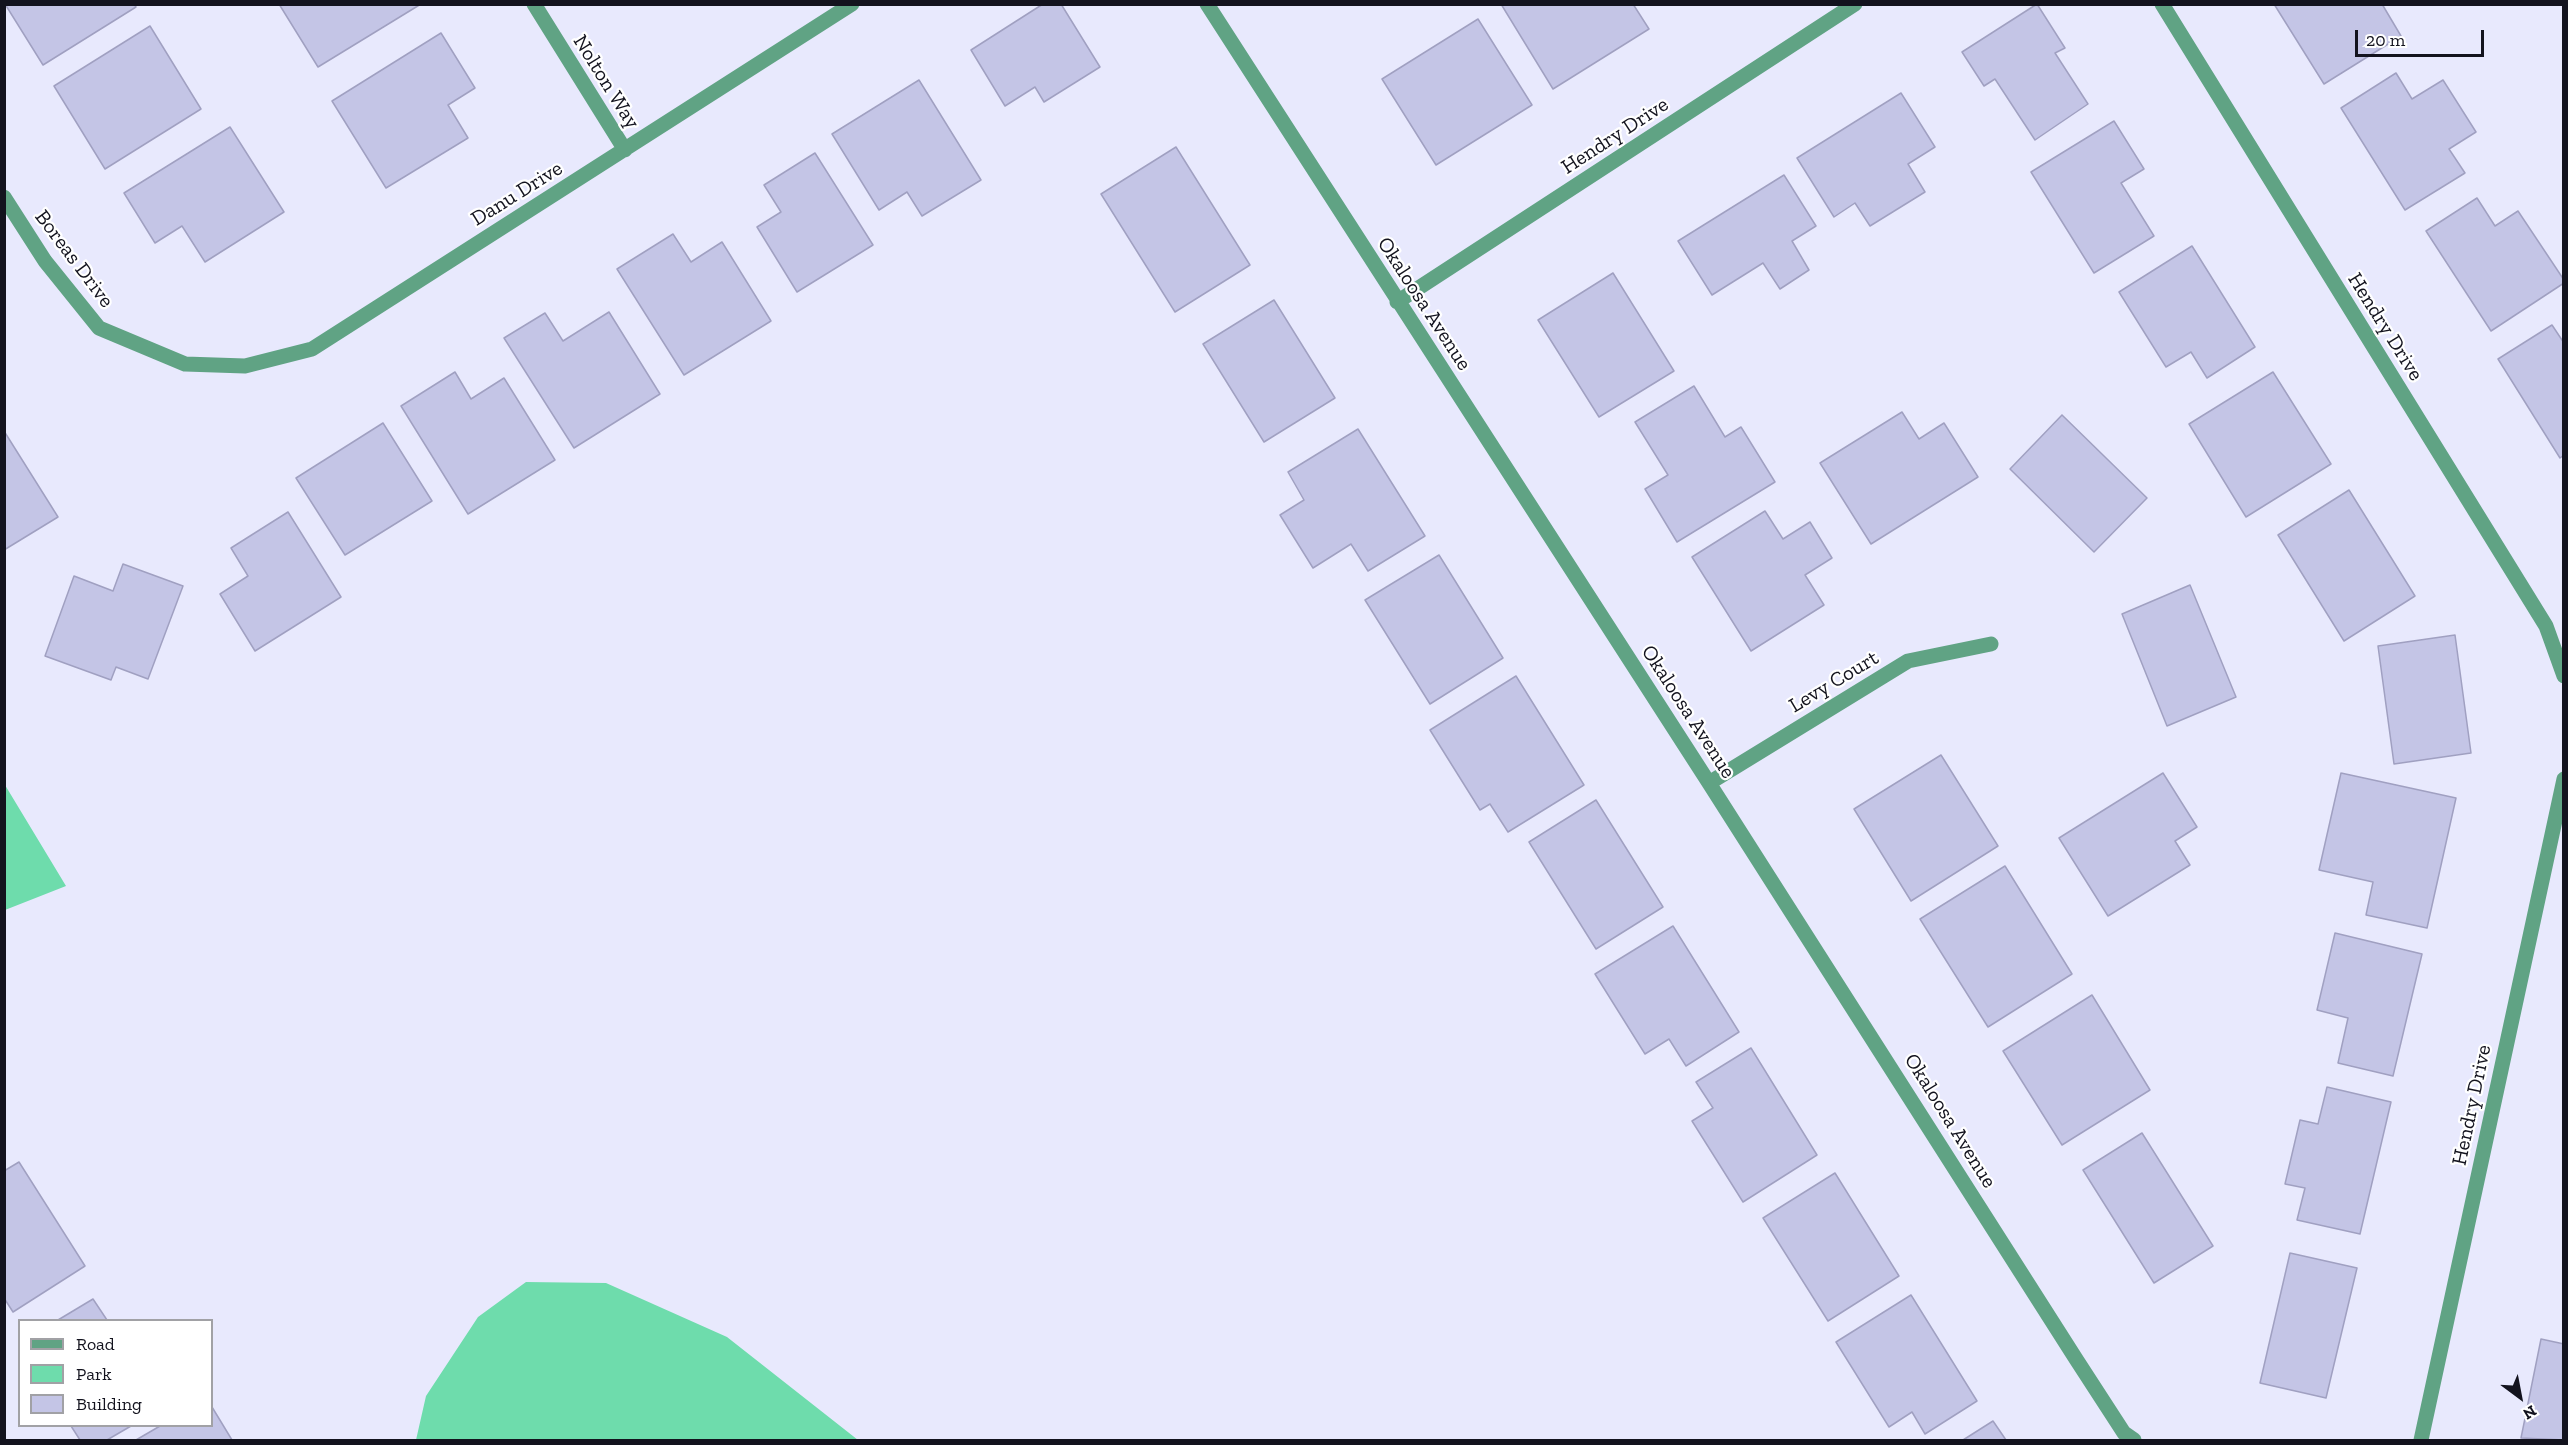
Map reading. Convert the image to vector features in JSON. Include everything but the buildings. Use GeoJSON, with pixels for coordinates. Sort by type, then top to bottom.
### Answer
{"type":"FeatureCollection","features":[{"type":"Feature","properties":{"kind":"street","name":"Nolton Way"},"geometry":{"type":"LineString","coordinates":[[534,4],[625,150]]}},
{"type":"Feature","properties":{"kind":"street","name":"Danu Drive"},"geometry":{"type":"LineString","coordinates":[[185,364],[245,366],[312,349],[852,4]]}},
{"type":"Feature","properties":{"kind":"street","name":"Okaloosa Avenue"},"geometry":{"type":"LineString","coordinates":[[1207,4],[1709,783],[2076,1359],[2124,1433],[2134,1440]]}},
{"type":"Feature","properties":{"kind":"street","name":"Hendry Drive"},"geometry":{"type":"LineString","coordinates":[[1397,302],[1855,4]]}},
{"type":"Feature","properties":{"kind":"street","name":"Hendry Drive"},"geometry":{"type":"LineString","coordinates":[[2162,4],[2442,461],[2546,626],[2564,676]]}},
{"type":"Feature","properties":{"kind":"street","name":"Boreas Drive"},"geometry":{"type":"LineString","coordinates":[[4,197],[45,261],[99,328],[185,364]]}},
{"type":"Feature","properties":{"kind":"street","name":"Levy Court"},"geometry":{"type":"LineString","coordinates":[[1709,783],[1908,661],[1991,644]]}},
{"type":"Feature","properties":{"kind":"street","name":"Hendry Drive"},"geometry":{"type":"LineString","coordinates":[[2421,1440],[2564,779]]}},
{"type":"Feature","properties":{"kind":"green space"},"geometry":{"type":"Polygon","coordinates":[[[5,785],[66,886],[4,910],[5,785]]]}},
{"type":"Feature","properties":{"kind":"green space"},"geometry":{"type":"Polygon","coordinates":[[[526,1282],[606,1283],[727,1337],[858,1440],[416,1440],[426,1396],[478,1317],[526,1282]]]}}]}
